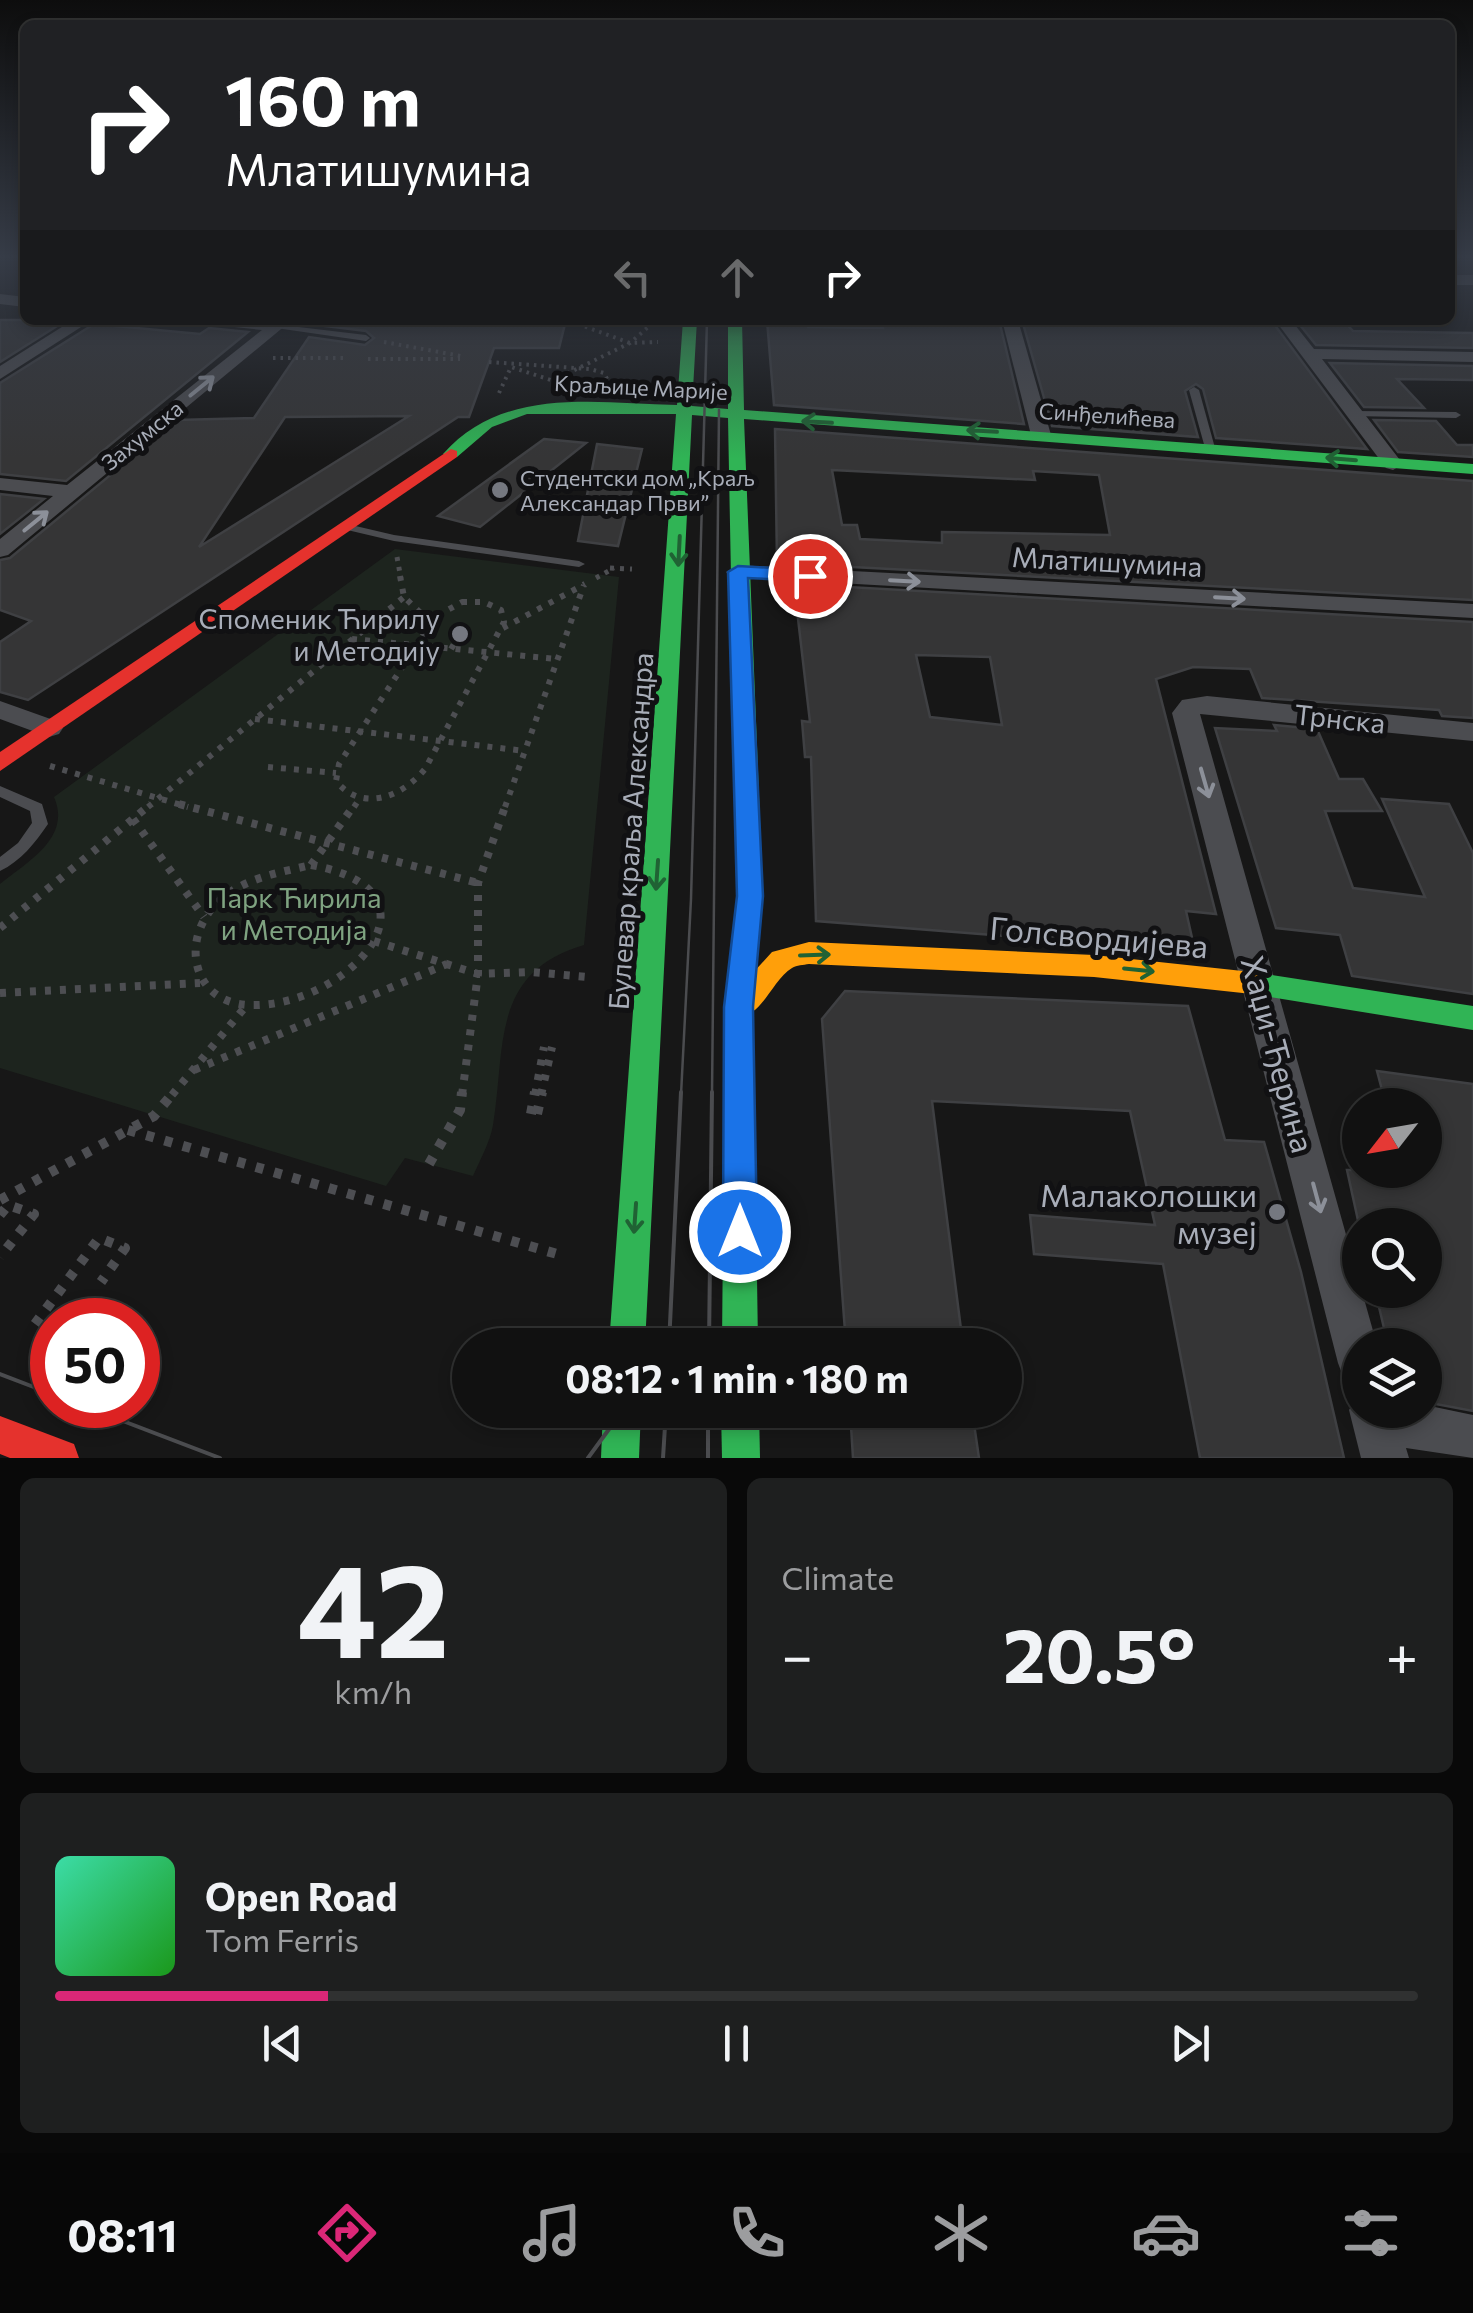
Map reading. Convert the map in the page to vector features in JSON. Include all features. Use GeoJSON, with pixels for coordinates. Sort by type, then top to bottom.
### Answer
{"type":"FeatureCollection","features":[{"type":"Feature","properties":{"kind":"main road","name":"Булевар краља Александра"},"geometry":{"type":"LineString","coordinates":[[628,1328],[690,325]]}},
{"type":"Feature","properties":{"kind":"main road"},"geometry":{"type":"LineString","coordinates":[[735,325],[738,572],[750,896],[739,1007],[740,1328]]}},
{"type":"Feature","properties":{"kind":"main road","name":"Краљице Марије"},"geometry":{"type":"LineString","coordinates":[[0,762],[347,527],[450,455],[486,424],[538,407],[737,416]]}},
{"type":"Feature","properties":{"kind":"main road","name":"Синђелићева"},"geometry":{"type":"LineString","coordinates":[[737,416],[1042,434],[1473,470]]}},
{"type":"Feature","properties":{"kind":"main road","name":"Голсвордијева"},"geometry":{"type":"LineString","coordinates":[[739,1007],[782,960],[809,953],[1027,961],[1261,983],[1473,1018]]}},
{"type":"Feature","properties":{"kind":"main road"},"geometry":{"type":"LineString","coordinates":[[620,1458],[621,1428]]}},
{"type":"Feature","properties":{"kind":"main road"},"geometry":{"type":"LineString","coordinates":[[740,1428],[741,1458]]}},
{"type":"Feature","properties":{"kind":"main road"},"geometry":{"type":"LineString","coordinates":[[0,1435],[60,1458]]}},
{"type":"Feature","properties":{"kind":"street"},"geometry":{"type":"LineString","coordinates":[[0,374],[76,325]]}},
{"type":"Feature","properties":{"kind":"street","name":"Захумска"},"geometry":{"type":"LineString","coordinates":[[0,550],[278,325]]}},
{"type":"Feature","properties":{"kind":"street"},"geometry":{"type":"LineString","coordinates":[[1011,325],[1042,434]]}},
{"type":"Feature","properties":{"kind":"street"},"geometry":{"type":"LineString","coordinates":[[1287,325],[1393,464]]}},
{"type":"Feature","properties":{"kind":"street"},"geometry":{"type":"LineString","coordinates":[[1309,354],[1473,357]]}},
{"type":"Feature","properties":{"kind":"street"},"geometry":{"type":"LineString","coordinates":[[0,484],[72,492]]}},
{"type":"Feature","properties":{"kind":"street","name":"Млатишумина"},"geometry":{"type":"LineString","coordinates":[[738,572],[1473,610]]}},
{"type":"Feature","properties":{"kind":"street","name":"Трнска"},"geometry":{"type":"LineString","coordinates":[[1207,704],[1473,732]]}},
{"type":"Feature","properties":{"kind":"street","name":"Хаџи-Ђерина"},"geometry":{"type":"LineString","coordinates":[[1207,704],[1187,709],[1188,724],[1261,983],[1351,1328]]}},
{"type":"Feature","properties":{"kind":"street"},"geometry":{"type":"LineString","coordinates":[[0,710],[50,728]]}},
{"type":"Feature","properties":{"kind":"street"},"geometry":{"type":"LineString","coordinates":[[1377,1429],[1473,1438]]}},
{"type":"Feature","properties":{"kind":"lane"},"geometry":{"type":"LineString","coordinates":[[291,325],[366,338]]}},
{"type":"Feature","properties":{"kind":"lane"},"geometry":{"type":"LineString","coordinates":[[1194,390],[1210,448]]}},
{"type":"Feature","properties":{"kind":"lane"},"geometry":{"type":"LineString","coordinates":[[1355,414],[1456,415]]}},
{"type":"Feature","properties":{"kind":"lane"},"geometry":{"type":"LineString","coordinates":[[347,527],[394,538],[579,564]]}},
{"type":"Feature","properties":{"kind":"lane"},"geometry":{"type":"LineString","coordinates":[[0,791],[37,808],[40,824],[23,847],[0,865]]}},
{"type":"Feature","properties":{"kind":"path"},"geometry":{"type":"LineString","coordinates":[[581,325],[630,343],[658,342]]}},
{"type":"Feature","properties":{"kind":"path"},"geometry":{"type":"LineString","coordinates":[[538,388],[630,343],[650,325]]}},
{"type":"Feature","properties":{"kind":"path"},"geometry":{"type":"LineString","coordinates":[[366,338],[461,357],[434,359]]}},
{"type":"Feature","properties":{"kind":"path"},"geometry":{"type":"LineString","coordinates":[[489,362],[554,380]]}},
{"type":"Feature","properties":{"kind":"path"},"geometry":{"type":"LineString","coordinates":[[511,367],[582,366],[607,376]]}},
{"type":"Feature","properties":{"kind":"path"},"geometry":{"type":"LineString","coordinates":[[394,538],[404,596],[432,623]]}},
{"type":"Feature","properties":{"kind":"path"},"geometry":{"type":"LineString","coordinates":[[614,568],[632,569]]}},
{"type":"Feature","properties":{"kind":"path"},"geometry":{"type":"LineString","coordinates":[[429,1164],[460,1110],[478,974],[478,883],[584,585],[502,629]]}},
{"type":"Feature","properties":{"kind":"path"},"geometry":{"type":"LineString","coordinates":[[0,928],[404,596]]}},
{"type":"Feature","properties":{"kind":"path"},"geometry":{"type":"LineString","coordinates":[[473,601],[501,610],[504,616],[502,629],[489,653],[411,786],[386,798],[360,798],[340,789],[336,773],[432,623],[450,606],[473,601]]}},
{"type":"Feature","properties":{"kind":"path"},"geometry":{"type":"LineString","coordinates":[[451,649],[460,634]]}},
{"type":"Feature","properties":{"kind":"path"},"geometry":{"type":"LineString","coordinates":[[352,639],[557,659]]}},
{"type":"Feature","properties":{"kind":"path"},"geometry":{"type":"LineString","coordinates":[[255,719],[524,751]]}},
{"type":"Feature","properties":{"kind":"path"},"geometry":{"type":"LineString","coordinates":[[38,762],[94,782],[478,883]]}},
{"type":"Feature","properties":{"kind":"path"},"geometry":{"type":"LineString","coordinates":[[268,767],[336,773]]}},
{"type":"Feature","properties":{"kind":"path"},"geometry":{"type":"LineString","coordinates":[[312,865],[360,798]]}},
{"type":"Feature","properties":{"kind":"path"},"geometry":{"type":"LineString","coordinates":[[133,819],[204,917]]}},
{"type":"Feature","properties":{"kind":"path"},"geometry":{"type":"LineString","coordinates":[[312,865],[339,869],[361,879],[376,896],[380,917],[374,941],[348,973],[308,998],[276,1006],[246,1006],[218,998],[200,983],[191,963],[192,940],[204,917],[225,896],[251,879],[282,868],[312,865]]}},
{"type":"Feature","properties":{"kind":"path"},"geometry":{"type":"LineString","coordinates":[[374,941],[478,974],[531,972],[588,977]]}},
{"type":"Feature","properties":{"kind":"path"},"geometry":{"type":"LineString","coordinates":[[191,1071],[447,964]]}},
{"type":"Feature","properties":{"kind":"path"},"geometry":{"type":"LineString","coordinates":[[0,992],[200,983]]}},
{"type":"Feature","properties":{"kind":"path"},"geometry":{"type":"LineString","coordinates":[[0,1200],[154,1116],[246,1006]]}},
{"type":"Feature","properties":{"kind":"path"},"geometry":{"type":"LineString","coordinates":[[534,1114],[548,1047]]}},
{"type":"Feature","properties":{"kind":"path"},"geometry":{"type":"LineString","coordinates":[[128,1130],[556,1254]]}},
{"type":"Feature","properties":{"kind":"path"},"geometry":{"type":"LineString","coordinates":[[0,1215],[8,1205],[34,1214],[0,1258]]}},
{"type":"Feature","properties":{"kind":"path"},"geometry":{"type":"LineString","coordinates":[[54,1298],[99,1238],[126,1248],[101,1282]]}},
{"type":"Feature","properties":{"kind":"green space","name":"Парк Ћирила и Методија"},"geometry":{"type":"Polygon","coordinates":[[[395,549],[619,577],[584,945],[554,958],[532,974],[517,993],[503,1041],[492,1131],[473,1176],[405,1158],[386,1186],[0,1068],[0,884],[34,858],[52,837],[58,812],[54,797],[395,549]]]}},
{"type":"Feature","properties":{"kind":"building"},"geometry":{"type":"Polygon","coordinates":[[[0,323],[59,325],[0,362],[0,323]]]}},
{"type":"Feature","properties":{"kind":"building"},"geometry":{"type":"Polygon","coordinates":[[[92,325],[200,334],[209,328],[248,332],[66,481],[0,474],[0,383],[92,325]]]}},
{"type":"Feature","properties":{"kind":"building"},"geometry":{"type":"Polygon","coordinates":[[[317,325],[565,325],[559,348],[494,348],[469,417],[458,417],[28,700],[0,692],[0,642],[31,621],[0,610],[0,560],[10,558],[177,420],[254,418],[309,337],[365,345],[374,338],[366,331],[317,325]],[[409,416],[285,417],[199,547],[409,416]]]}},
{"type":"Feature","properties":{"kind":"building"},"geometry":{"type":"Polygon","coordinates":[[[767,325],[1000,325],[1024,424],[774,405],[767,325]]]}},
{"type":"Feature","properties":{"kind":"building"},"geometry":{"type":"Polygon","coordinates":[[[1023,325],[1275,325],[1367,449],[1216,438],[1203,389],[1196,384],[1185,391],[1198,437],[1052,426],[1023,325]]]}},
{"type":"Feature","properties":{"kind":"building"},"geometry":{"type":"Polygon","coordinates":[[[1300,325],[1348,325],[1353,331],[1473,333],[1473,348],[1316,345],[1300,325]]]}},
{"type":"Feature","properties":{"kind":"building"},"geometry":{"type":"Polygon","coordinates":[[[1330,363],[1473,366],[1473,380],[1397,379],[1424,408],[1364,407],[1330,363]]]}},
{"type":"Feature","properties":{"kind":"building"},"geometry":{"type":"Polygon","coordinates":[[[1374,420],[1436,421],[1457,445],[1473,445],[1473,457],[1398,452],[1374,420]]]}},
{"type":"Feature","properties":{"kind":"building"},"geometry":{"type":"Polygon","coordinates":[[[775,429],[1473,481],[1473,600],[777,563],[775,429]],[[832,470],[842,525],[857,525],[860,539],[942,543],[942,532],[1110,535],[1099,475],[1033,471],[1035,480],[832,470]]]}},
{"type":"Feature","properties":{"kind":"building"},"geometry":{"type":"Polygon","coordinates":[[[544,439],[586,443],[480,527],[438,516],[544,439]]]}},
{"type":"Feature","properties":{"kind":"building"},"geometry":{"type":"Polygon","coordinates":[[[597,444],[642,449],[618,546],[578,541],[597,444]]]}},
{"type":"Feature","properties":{"kind":"building"},"geometry":{"type":"Polygon","coordinates":[[[0,494],[44,499],[0,534],[0,494]]]}},
{"type":"Feature","properties":{"kind":"building"},"geometry":{"type":"Polygon","coordinates":[[[794,584],[1473,622],[1473,718],[1442,716],[1439,710],[1262,698],[1250,669],[1193,667],[1156,679],[1216,914],[1186,911],[1195,951],[816,921],[811,757],[805,757],[802,721],[810,722],[794,584]],[[916,655],[930,717],[1002,725],[990,657],[916,655]]]}},
{"type":"Feature","properties":{"kind":"building"},"geometry":{"type":"Polygon","coordinates":[[[1274,725],[1317,729],[1339,779],[1363,779],[1382,811],[1325,811],[1353,888],[1425,897],[1382,799],[1449,804],[1473,853],[1473,994],[1352,976],[1340,935],[1276,928],[1215,728],[1277,731],[1274,725]]]}},
{"type":"Feature","properties":{"kind":"building"},"geometry":{"type":"Polygon","coordinates":[[[845,991],[1188,1006],[1225,1140],[1264,1142],[1301,1272],[1344,1458],[1200,1458],[1163,1264],[1034,1254],[1030,1215],[1155,1225],[1130,1111],[932,1101],[961,1328],[845,1328],[822,1019],[845,991]]]}},
{"type":"Feature","properties":{"kind":"building"},"geometry":{"type":"Polygon","coordinates":[[[1377,1071],[1473,1084],[1473,1411],[1442,1405],[1442,1328],[1384,1328],[1379,1308],[1442,1308],[1442,1208],[1355,1208],[1351,1188],[1442,1188],[1442,1088],[1382,1088],[1377,1071]]]}},
{"type":"Feature","properties":{"kind":"building"},"geometry":{"type":"Polygon","coordinates":[[[851,1428],[975,1428],[979,1458],[853,1458],[851,1428]]]}},
{"type":"Feature","properties":{"kind":"tram line"},"geometry":{"type":"LineString","coordinates":[[681,1095],[691,899],[707,325]]}},
{"type":"Feature","properties":{"kind":"tram line"},"geometry":{"type":"LineString","coordinates":[[712,1095],[719,410]]}},
{"type":"Feature","properties":{"kind":"tram line"},"geometry":{"type":"LineString","coordinates":[[670,1328],[681,1092]]}},
{"type":"Feature","properties":{"kind":"tram line"},"geometry":{"type":"LineString","coordinates":[[709,1328],[712,1092]]}},
{"type":"Feature","properties":{"kind":"tram line"},"geometry":{"type":"LineString","coordinates":[[0,1374],[30,1386]]}},
{"type":"Feature","properties":{"kind":"tram line"},"geometry":{"type":"LineString","coordinates":[[141,1428],[220,1458]]}},
{"type":"Feature","properties":{"kind":"tram line"},"geometry":{"type":"LineString","coordinates":[[588,1458],[610,1428]]}},
{"type":"Feature","properties":{"kind":"tram line"},"geometry":{"type":"LineString","coordinates":[[663,1458],[665,1428]]}},
{"type":"Feature","properties":{"kind":"tram line"},"geometry":{"type":"LineString","coordinates":[[708,1428],[708,1458]]}},
{"type":"Feature","properties":{"kind":"traffic: fast"},"geometry":{"type":"LineString","coordinates":[[628,1328],[690,325]]}},
{"type":"Feature","properties":{"kind":"traffic: fast"},"geometry":{"type":"LineString","coordinates":[[735,325],[738,572],[750,896],[739,1007],[740,1328]]}},
{"type":"Feature","properties":{"kind":"traffic: fast"},"geometry":{"type":"LineString","coordinates":[[451,454],[486,424],[525,410],[554,407],[686,410],[1473,469]]}},
{"type":"Feature","properties":{"kind":"traffic: fast"},"geometry":{"type":"LineString","coordinates":[[1252,983],[1473,1018]]}},
{"type":"Feature","properties":{"kind":"traffic: fast"},"geometry":{"type":"LineString","coordinates":[[620,1458],[621,1428]]}},
{"type":"Feature","properties":{"kind":"traffic: fast"},"geometry":{"type":"LineString","coordinates":[[740,1428],[741,1458]]}},
{"type":"Feature","properties":{"kind":"traffic: slow"},"geometry":{"type":"LineString","coordinates":[[739,1007],[782,960],[809,953],[1094,966],[1252,983]]}},
{"type":"Feature","properties":{"kind":"traffic: jam"},"geometry":{"type":"LineString","coordinates":[[0,763],[451,454]]}},
{"type":"Feature","properties":{"kind":"traffic: jam"},"geometry":{"type":"LineString","coordinates":[[0,1435],[60,1458]]}},
{"type":"Feature","properties":{"kind":"place","name":"Студентски дом „Краљ Александар Први”"},"geometry":{"type":"Point","coordinates":[500,490]}},
{"type":"Feature","properties":{"kind":"place","name":"Споменик Ћирилу и Методију"},"geometry":{"type":"Point","coordinates":[460,634]}},
{"type":"Feature","properties":{"kind":"place","name":"Малаколошки музеј"},"geometry":{"type":"Point","coordinates":[1277,1212]}},
{"type":"Feature","properties":{"kind":"route"},"geometry":{"type":"LineString","coordinates":[[740,1232],[739,1007],[750,896],[738,572],[810,576]]}}]}
